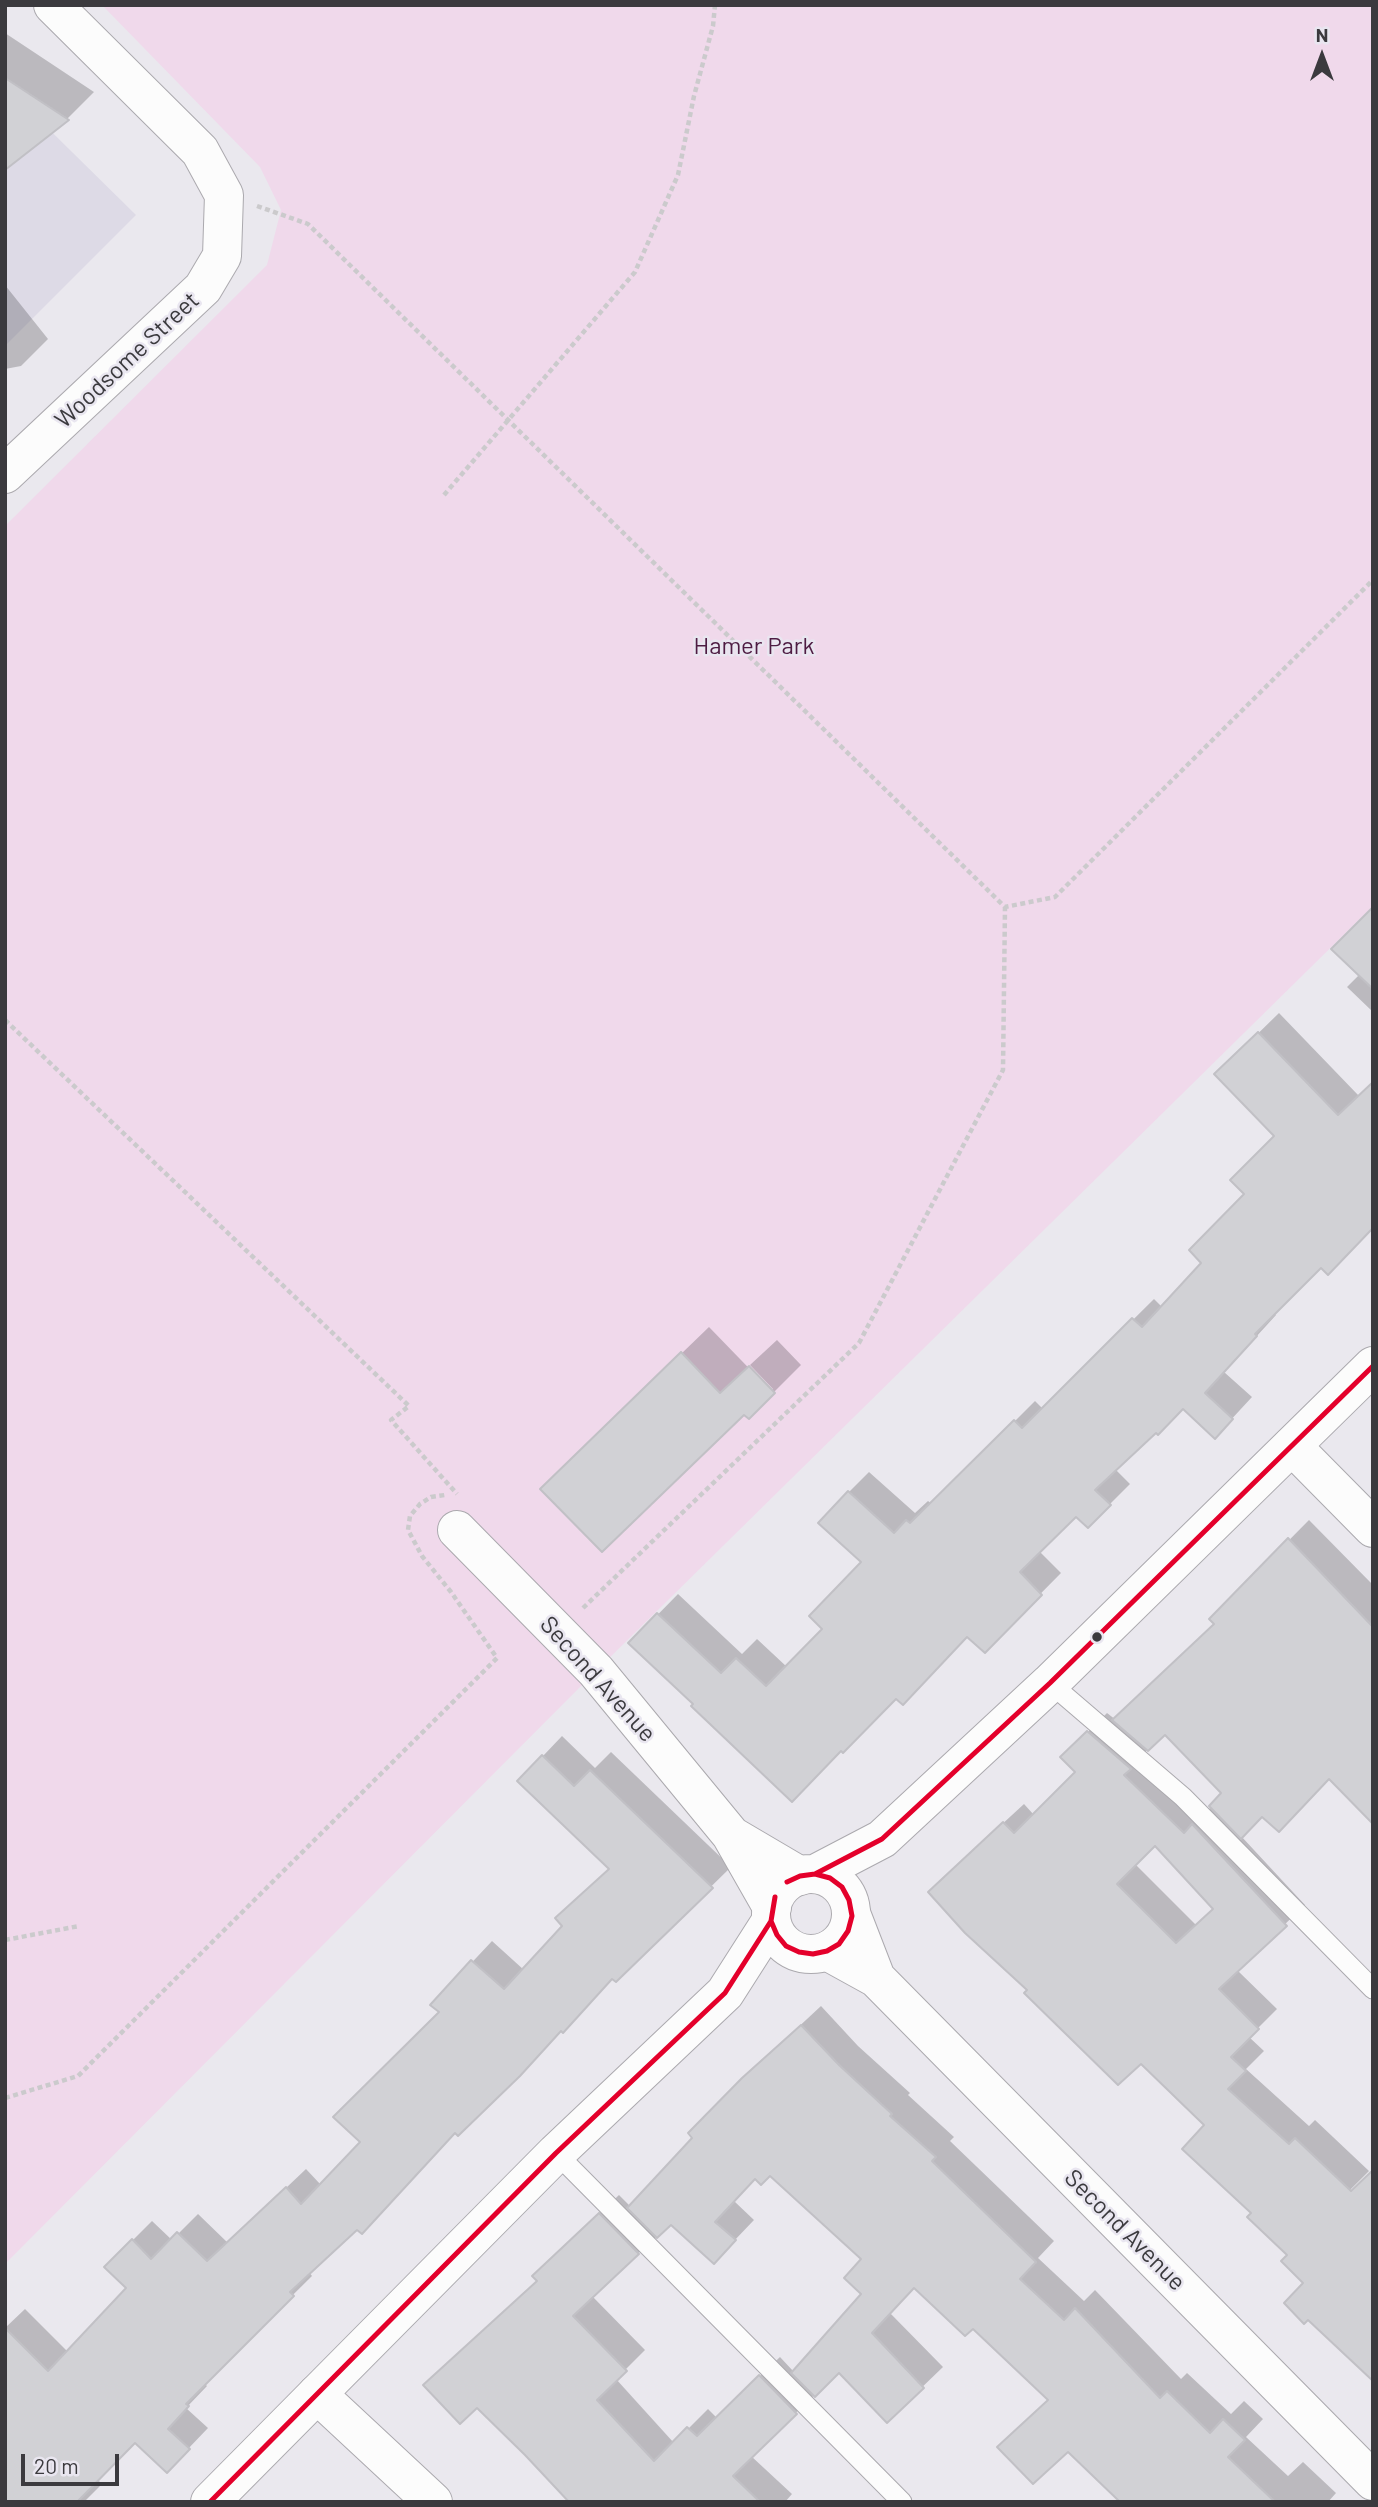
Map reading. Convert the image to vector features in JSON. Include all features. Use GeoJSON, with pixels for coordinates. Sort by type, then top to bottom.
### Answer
{"type":"FeatureCollection","features":[{"type":"Feature","properties":{"kind":"street"},"geometry":{"type":"LineString","coordinates":[[53,5],[200,151],[224,195]]}},
{"type":"Feature","properties":{"kind":"street","name":"Woodsome Street"},"geometry":{"type":"LineString","coordinates":[[5,474],[203,288],[222,256],[224,195]]}},
{"type":"Feature","properties":{"kind":"street"},"geometry":{"type":"LineString","coordinates":[[210,2502],[556,2153],[725,1993],[771,1914],[777,1893],[787,1882],[881,1839],[1050,1683],[1373,1366]]}},
{"type":"Feature","properties":{"kind":"street"},"geometry":{"type":"LineString","coordinates":[[1292,1446],[1373,1528]]}},
{"type":"Feature","properties":{"kind":"street","name":"Second Avenue"},"geometry":{"type":"LineString","coordinates":[[457,1530],[596,1671],[731,1835],[771,1914]]}},
{"type":"Feature","properties":{"kind":"street","name":"Second Avenue"},"geometry":{"type":"LineString","coordinates":[[731,1835],[807,1875]]}},
{"type":"Feature","properties":{"kind":"street"},"geometry":{"type":"LineString","coordinates":[[725,1993],[813,1952],[839,1944],[848,1931],[850,1908],[881,1839]]}},
{"type":"Feature","properties":{"kind":"street"},"geometry":{"type":"LineString","coordinates":[[807,1875],[830,1878],[842,1888],[850,1908]]}},
{"type":"Feature","properties":{"kind":"street","name":"Second Avenue"},"geometry":{"type":"LineString","coordinates":[[850,1908],[876,1978]]}},
{"type":"Feature","properties":{"kind":"street"},"geometry":{"type":"LineString","coordinates":[[771,1914],[781,1940],[813,1952]]}},
{"type":"Feature","properties":{"kind":"street","name":"Second Avenue"},"geometry":{"type":"LineString","coordinates":[[813,1952],[876,1978],[1373,2482]]}},
{"type":"Feature","properties":{"kind":"street"},"geometry":{"type":"LineString","coordinates":[[317,2393],[433,2502]]}},
{"type":"Feature","properties":{"kind":"lane"},"geometry":{"type":"LineString","coordinates":[[1050,1683],[1183,1797],[1373,1989]]}},
{"type":"Feature","properties":{"kind":"lane"},"geometry":{"type":"LineString","coordinates":[[556,2153],[902,2502]]}},
{"type":"Feature","properties":{"kind":"path"},"geometry":{"type":"LineString","coordinates":[[444,495],[635,272],[678,175],[694,96],[713,26],[715,5]]}},
{"type":"Feature","properties":{"kind":"path"},"geometry":{"type":"LineString","coordinates":[[224,195],[308,224],[1005,907],[1003,1070],[859,1343],[578,1612]]}},
{"type":"Feature","properties":{"kind":"path"},"geometry":{"type":"LineString","coordinates":[[1005,907],[1055,897],[1373,580]]}},
{"type":"Feature","properties":{"kind":"path"},"geometry":{"type":"LineString","coordinates":[[5,1020],[408,1406],[391,1420],[457,1495],[431,1497],[410,1516],[408,1530],[422,1556],[497,1658],[78,2076],[5,2098]]}},
{"type":"Feature","properties":{"kind":"path"},"geometry":{"type":"LineString","coordinates":[[5,1940],[79,1926]]}},
{"type":"Feature","properties":{"kind":"shaded area"},"geometry":{"type":"Polygon","coordinates":[[[5,86],[136,215],[5,346],[5,86]]]}},
{"type":"Feature","properties":{"kind":"green space","name":"Hamer Park"},"geometry":{"type":"Polygon","coordinates":[[[102,5],[1373,5],[1373,906],[596,1671],[5,2264],[5,526],[267,265],[281,210],[260,167],[102,5]]]}},
{"type":"Feature","properties":{"kind":"building"},"geometry":{"type":"Polygon","coordinates":[[[5,78],[69,120],[5,170],[5,78]]]}},
{"type":"Feature","properties":{"kind":"building"},"geometry":{"type":"Polygon","coordinates":[[[1373,907],[1373,989],[1331,949],[1373,907]]]}},
{"type":"Feature","properties":{"kind":"building"},"geometry":{"type":"Polygon","coordinates":[[[1258,1032],[1338,1115],[1373,1082],[1373,1228],[1328,1275],[1321,1268],[1255,1334],[1257,1336],[1205,1393],[1233,1419],[1215,1439],[1183,1409],[1158,1435],[1156,1433],[1095,1490],[1111,1505],[1088,1528],[1076,1517],[1020,1572],[1042,1595],[985,1653],[967,1637],[903,1705],[896,1699],[792,1802],[628,1643],[657,1613],[721,1673],[736,1658],[766,1686],[822,1629],[809,1616],[861,1562],[818,1523],[848,1491],[894,1533],[906,1520],[910,1523],[1014,1420],[1022,1428],[1132,1318],[1142,1327],[1201,1263],[1189,1250],[1244,1194],[1230,1180],[1274,1136],[1214,1074],[1258,1032]]]}},
{"type":"Feature","properties":{"kind":"building"},"geometry":{"type":"Polygon","coordinates":[[[681,1352],[720,1393],[749,1366],[775,1393],[749,1419],[744,1415],[602,1552],[540,1489],[681,1352]]]}},
{"type":"Feature","properties":{"kind":"building"},"geometry":{"type":"Polygon","coordinates":[[[1288,1538],[1373,1627],[1373,1824],[1329,1779],[1279,1832],[1262,1817],[1241,1839],[1209,1806],[1221,1793],[1165,1735],[1148,1751],[1112,1720],[1214,1624],[1209,1619],[1288,1538]]]}},
{"type":"Feature","properties":{"kind":"building"},"geometry":{"type":"Polygon","coordinates":[[[1087,1731],[1131,1769],[1124,1775],[1184,1833],[1192,1824],[1287,1926],[1219,1989],[1259,2029],[1231,2057],[1246,2071],[1228,2089],[1289,2144],[1295,2138],[1351,2191],[1373,2170],[1373,2381],[1308,2320],[1304,2324],[1284,2303],[1303,2283],[1281,2261],[1287,2255],[1247,2217],[1251,2213],[1182,2149],[1204,2125],[1141,2064],[1118,2085],[1024,1993],[1027,1990],[965,1933],[928,1892],[1003,1822],[1014,1833],[1075,1772],[1060,1757],[1087,1731]],[[1155,1846],[1117,1884],[1176,1943],[1213,1909],[1155,1846]]]}},
{"type":"Feature","properties":{"kind":"building"},"geometry":{"type":"Polygon","coordinates":[[[542,1755],[574,1786],[590,1770],[713,1888],[616,1982],[612,1979],[563,2033],[561,2031],[520,2076],[458,2136],[455,2133],[362,2234],[357,2230],[290,2292],[294,2296],[186,2404],[189,2406],[168,2429],[190,2449],[167,2473],[135,2443],[77,2502],[5,2502],[5,2328],[48,2371],[126,2288],[104,2267],[132,2239],[151,2259],[177,2232],[207,2261],[286,2187],[301,2204],[360,2142],[333,2117],[439,2012],[430,2005],[471,1960],[504,1989],[562,1926],[555,1918],[609,1869],[517,1781],[542,1755]]]}},
{"type":"Feature","properties":{"kind":"building"},"geometry":{"type":"Polygon","coordinates":[[[801,2025],[892,2114],[890,2116],[936,2157],[932,2161],[1036,2262],[1020,2279],[1064,2320],[1075,2308],[1160,2398],[1167,2391],[1210,2433],[1223,2419],[1245,2440],[1228,2457],[1275,2502],[1120,2502],[1068,2452],[1033,2484],[997,2447],[1048,2400],[973,2329],[965,2336],[914,2288],[872,2333],[924,2388],[887,2423],[839,2373],[815,2397],[791,2373],[861,2294],[844,2278],[861,2259],[770,2176],[761,2185],[755,2179],[715,2222],[736,2240],[714,2264],[671,2225],[657,2238],[627,2208],[692,2138],[688,2133],[742,2078],[801,2025]]]}},
{"type":"Feature","properties":{"kind":"building"},"geometry":{"type":"Polygon","coordinates":[[[599,2213],[639,2254],[573,2316],[627,2371],[597,2400],[654,2461],[687,2427],[697,2436],[759,2375],[797,2414],[733,2476],[760,2502],[569,2502],[477,2408],[460,2424],[423,2385],[537,2281],[532,2276],[599,2213]]]}},
{"type":"Feature","properties":{"kind":"transit line"},"geometry":{"type":"LineString","coordinates":[[815,1874],[882,1839],[1050,1683],[1373,1366]]}},
{"type":"Feature","properties":{"kind":"transit line"},"geometry":{"type":"LineString","coordinates":[[775,1897],[771,1921],[786,1946],[813,1954],[827,1951],[839,1944],[848,1931],[852,1916],[849,1900],[842,1887],[830,1878],[815,1874],[800,1876],[787,1882]]}},
{"type":"Feature","properties":{"kind":"transit line"},"geometry":{"type":"LineString","coordinates":[[210,2502],[556,2153],[725,1993],[771,1921]]}}]}
